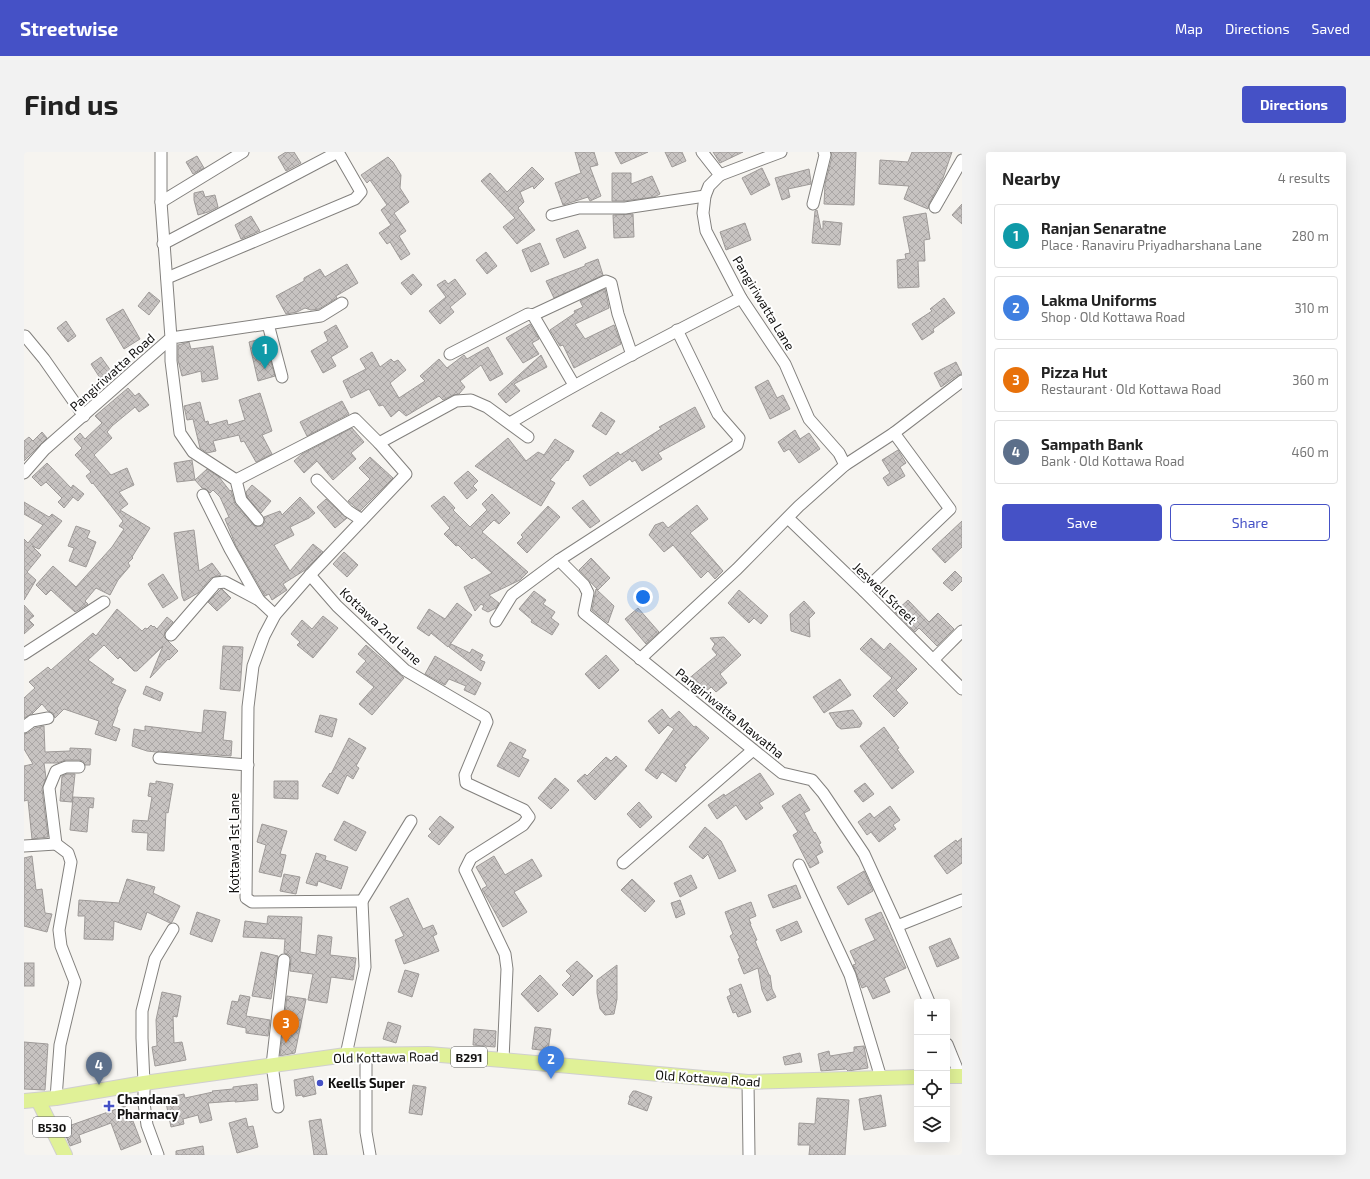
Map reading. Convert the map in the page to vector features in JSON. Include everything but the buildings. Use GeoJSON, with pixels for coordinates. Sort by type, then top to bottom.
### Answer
{"type":"FeatureCollection","features":[{"type":"Feature","properties":{"kind":"main road","name":"Old Kottawa Road"},"geometry":{"type":"LineString","coordinates":[[24,1101],[56,1098],[144,1083],[346,1055],[428,1054],[748,1082],[914,1077]]}},
{"type":"Feature","properties":{"kind":"main road","name":"B530"},"geometry":{"type":"LineString","coordinates":[[38,1100],[65,1155]]}},
{"type":"Feature","properties":{"kind":"street","name":"Pangiriwatta Road"},"geometry":{"type":"LineString","coordinates":[[24,473],[45,450],[171,338],[163,244],[161,152]]}},
{"type":"Feature","properties":{"kind":"street"},"geometry":{"type":"LineString","coordinates":[[161,202],[243,152]]}},
{"type":"Feature","properties":{"kind":"street"},"geometry":{"type":"LineString","coordinates":[[163,244],[338,152],[361,192],[355,199],[167,278]]}},
{"type":"Feature","properties":{"kind":"street"},"geometry":{"type":"LineString","coordinates":[[702,152],[720,175],[781,152]]}},
{"type":"Feature","properties":{"kind":"street"},"geometry":{"type":"LineString","coordinates":[[813,204],[825,155],[824,152]]}},
{"type":"Feature","properties":{"kind":"street"},"geometry":{"type":"LineString","coordinates":[[935,207],[962,160]]}},
{"type":"Feature","properties":{"kind":"street","name":"Pangiriwatta Lane"},"geometry":{"type":"LineString","coordinates":[[720,175],[709,186],[706,196],[703,213],[706,231],[741,298],[785,364],[809,419],[839,453],[845,465]]}},
{"type":"Feature","properties":{"kind":"street"},"geometry":{"type":"LineString","coordinates":[[552,215],[579,208],[625,208],[706,196]]}},
{"type":"Feature","properties":{"kind":"street"},"geometry":{"type":"LineString","coordinates":[[450,354],[528,314],[533,315],[606,281],[611,283],[618,314],[632,355]]}},
{"type":"Feature","properties":{"kind":"street"},"geometry":{"type":"LineString","coordinates":[[510,423],[574,385],[741,298]]}},
{"type":"Feature","properties":{"kind":"street"},"geometry":{"type":"LineString","coordinates":[[258,520],[241,500],[236,480],[193,452],[180,432],[171,361],[171,338],[321,316],[342,303]]}},
{"type":"Feature","properties":{"kind":"street"},"geometry":{"type":"LineString","coordinates":[[533,315],[574,385]]}},
{"type":"Feature","properties":{"kind":"street"},"geometry":{"type":"LineString","coordinates":[[268,324],[282,377]]}},
{"type":"Feature","properties":{"kind":"street"},"geometry":{"type":"LineString","coordinates":[[496,621],[512,595],[559,560],[737,445],[738,438],[718,414],[677,330]]}},
{"type":"Feature","properties":{"kind":"street"},"geometry":{"type":"LineString","coordinates":[[25,336],[84,416]]}},
{"type":"Feature","properties":{"kind":"street"},"geometry":{"type":"LineString","coordinates":[[640,659],[737,569],[798,506],[845,465],[894,433],[962,381]]}},
{"type":"Feature","properties":{"kind":"street"},"geometry":{"type":"LineString","coordinates":[[236,480],[355,419],[379,443],[456,401],[471,400],[487,407],[528,437]]}},
{"type":"Feature","properties":{"kind":"street"},"geometry":{"type":"LineString","coordinates":[[864,591],[950,509],[894,433]]}},
{"type":"Feature","properties":{"kind":"street","name":"Kottawa 1st Lane"},"geometry":{"type":"LineString","coordinates":[[362,900],[252,902],[246,898],[248,707],[253,666],[264,636],[275,615],[310,575],[406,474],[379,443]]}},
{"type":"Feature","properties":{"kind":"street"},"geometry":{"type":"LineString","coordinates":[[317,480],[348,511],[362,520]]}},
{"type":"Feature","properties":{"kind":"street"},"geometry":{"type":"LineString","coordinates":[[203,495],[230,549],[260,600],[275,615]]}},
{"type":"Feature","properties":{"kind":"street","name":"Jeswell Street"},"geometry":{"type":"LineString","coordinates":[[788,518],[864,591],[962,689]]}},
{"type":"Feature","properties":{"kind":"street","name":"Pangiriwatta Mawatha"},"geometry":{"type":"LineString","coordinates":[[559,560],[584,585],[588,593],[584,613],[782,773],[812,780],[823,793],[864,854],[897,926],[928,999]]}},
{"type":"Feature","properties":{"kind":"street","name":"Kottawa 2nd Lane"},"geometry":{"type":"LineString","coordinates":[[310,575],[337,606],[405,670],[485,717],[487,722],[465,775],[466,783],[524,810],[529,817],[523,825],[471,858],[465,870],[505,954],[507,970],[503,1060]]}},
{"type":"Feature","properties":{"kind":"street"},"geometry":{"type":"LineString","coordinates":[[172,635],[216,583],[225,582],[260,600]]}},
{"type":"Feature","properties":{"kind":"street"},"geometry":{"type":"LineString","coordinates":[[24,654],[104,602]]}},
{"type":"Feature","properties":{"kind":"street"},"geometry":{"type":"LineString","coordinates":[[933,660],[962,631]]}},
{"type":"Feature","properties":{"kind":"street"},"geometry":{"type":"LineString","coordinates":[[24,727],[32,721],[48,718]]}},
{"type":"Feature","properties":{"kind":"street"},"geometry":{"type":"LineString","coordinates":[[623,863],[754,750]]}},
{"type":"Feature","properties":{"kind":"street"},"geometry":{"type":"LineString","coordinates":[[159,758],[248,765]]}},
{"type":"Feature","properties":{"kind":"street"},"geometry":{"type":"LineString","coordinates":[[56,844],[49,788],[56,771],[66,767],[79,767]]}},
{"type":"Feature","properties":{"kind":"street"},"geometry":{"type":"LineString","coordinates":[[346,1055],[365,967],[362,900],[411,821]]}},
{"type":"Feature","properties":{"kind":"street"},"geometry":{"type":"LineString","coordinates":[[24,846],[56,844],[68,853],[70,862],[60,930],[61,946],[75,982],[60,1045],[56,1098]]}},
{"type":"Feature","properties":{"kind":"street"},"geometry":{"type":"LineString","coordinates":[[799,865],[850,975],[881,1078]]}},
{"type":"Feature","properties":{"kind":"street"},"geometry":{"type":"LineString","coordinates":[[897,926],[962,900]]}},
{"type":"Feature","properties":{"kind":"street"},"geometry":{"type":"LineString","coordinates":[[158,1155],[147,1125],[144,1103],[142,1011],[155,960],[172,929]]}},
{"type":"Feature","properties":{"kind":"street"},"geometry":{"type":"LineString","coordinates":[[278,1107],[272,1066],[284,960]]}},
{"type":"Feature","properties":{"kind":"street"},"geometry":{"type":"LineString","coordinates":[[366,1055],[366,1132],[370,1155]]}},
{"type":"Feature","properties":{"kind":"street"},"geometry":{"type":"LineString","coordinates":[[950,1055],[956,1076]]}},
{"type":"Feature","properties":{"kind":"street"},"geometry":{"type":"LineString","coordinates":[[748,1082],[749,1155]]}},
{"type":"Feature","properties":{"kind":"place","name":"Ranjan Senaratne"},"geometry":{"type":"Point","coordinates":[265,369]}},
{"type":"Feature","properties":{"kind":"place","name":"Pizza Hut"},"geometry":{"type":"Point","coordinates":[286,1043]}},
{"type":"Feature","properties":{"kind":"place","name":"Lakma Uniforms"},"geometry":{"type":"Point","coordinates":[551,1079]}},
{"type":"Feature","properties":{"kind":"place","name":"Keells Super"},"geometry":{"type":"Point","coordinates":[320,1083]}},
{"type":"Feature","properties":{"kind":"place","name":"Sampath Bank"},"geometry":{"type":"Point","coordinates":[99,1085]}},
{"type":"Feature","properties":{"kind":"place","name":"Chandana Pharmacy"},"geometry":{"type":"Point","coordinates":[109,1106]}}]}
